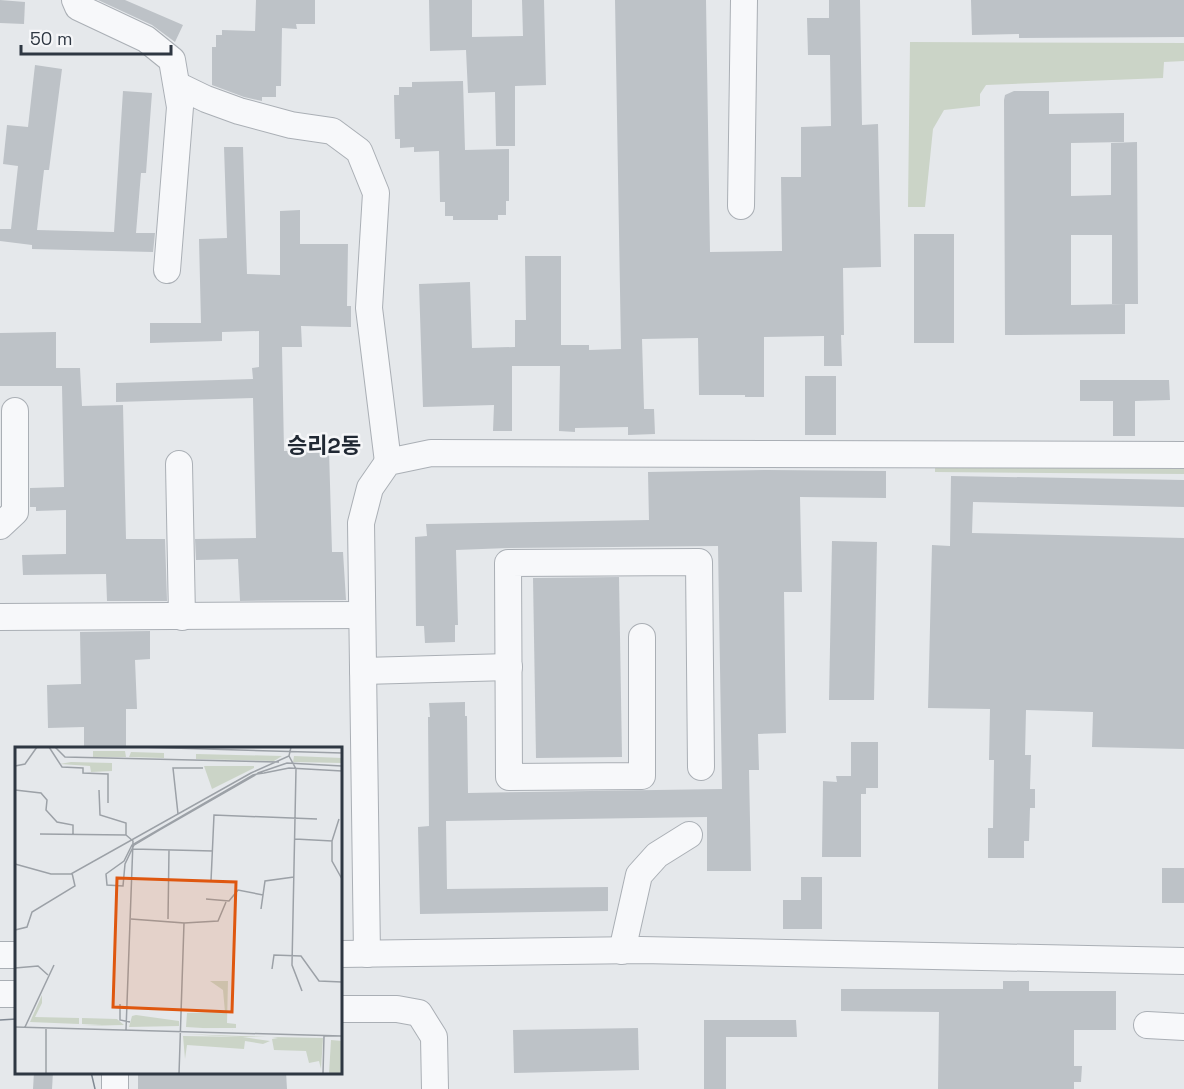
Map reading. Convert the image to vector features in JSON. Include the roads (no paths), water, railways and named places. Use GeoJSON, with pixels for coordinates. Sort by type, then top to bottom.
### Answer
{"type":"FeatureCollection","features":[{"type":"Feature","properties":{"kind":"street"},"geometry":{"type":"LineString","coordinates":[[75,0],[78,8],[146,39],[172,60],[180,107],[167,270]]}},
{"type":"Feature","properties":{"kind":"street"},"geometry":{"type":"LineString","coordinates":[[741,206],[744,0]]}},
{"type":"Feature","properties":{"kind":"street"},"geometry":{"type":"LineString","coordinates":[[177,85],[239,111],[291,125],[332,131],[359,151],[376,193],[369,308],[388,462],[370,488],[361,523],[368,954]]}},
{"type":"Feature","properties":{"kind":"street"},"geometry":{"type":"LineString","coordinates":[[0,526],[15,512],[15,411]]}},
{"type":"Feature","properties":{"kind":"street"},"geometry":{"type":"LineString","coordinates":[[388,462],[431,453],[1184,454]]}},
{"type":"Feature","properties":{"kind":"street"},"geometry":{"type":"LineString","coordinates":[[179,464],[182,616]]}},
{"type":"Feature","properties":{"kind":"street"},"geometry":{"type":"LineString","coordinates":[[642,637],[642,776],[510,777],[508,563],[699,562],[700,767]]}},
{"type":"Feature","properties":{"kind":"street"},"geometry":{"type":"LineString","coordinates":[[0,617],[362,615]]}},
{"type":"Feature","properties":{"kind":"street"},"geometry":{"type":"LineString","coordinates":[[363,671],[509,667]]}},
{"type":"Feature","properties":{"kind":"street"},"geometry":{"type":"LineString","coordinates":[[622,951],[639,874],[657,855],[689,835]]}},
{"type":"Feature","properties":{"kind":"street"},"geometry":{"type":"LineString","coordinates":[[342,954],[622,951],[1184,961]]}},
{"type":"Feature","properties":{"kind":"street"},"geometry":{"type":"LineString","coordinates":[[342,1009],[397,1009],[419,1013],[434,1036],[435,1089]]}},
{"type":"Feature","properties":{"kind":"street"},"geometry":{"type":"LineString","coordinates":[[1147,1025],[1184,1027]]}},
{"type":"Feature","properties":{"kind":"tram line"},"geometry":{"type":"LineString","coordinates":[[0,1020],[15,1019]]}},
{"type":"Feature","properties":{"kind":"tram line"},"geometry":{"type":"LineString","coordinates":[[91,1074],[95,1089]]}},
{"type":"Feature","properties":{"kind":"district","name":"승리2동"},"geometry":{"type":"Point","coordinates":[324,445]}}]}
